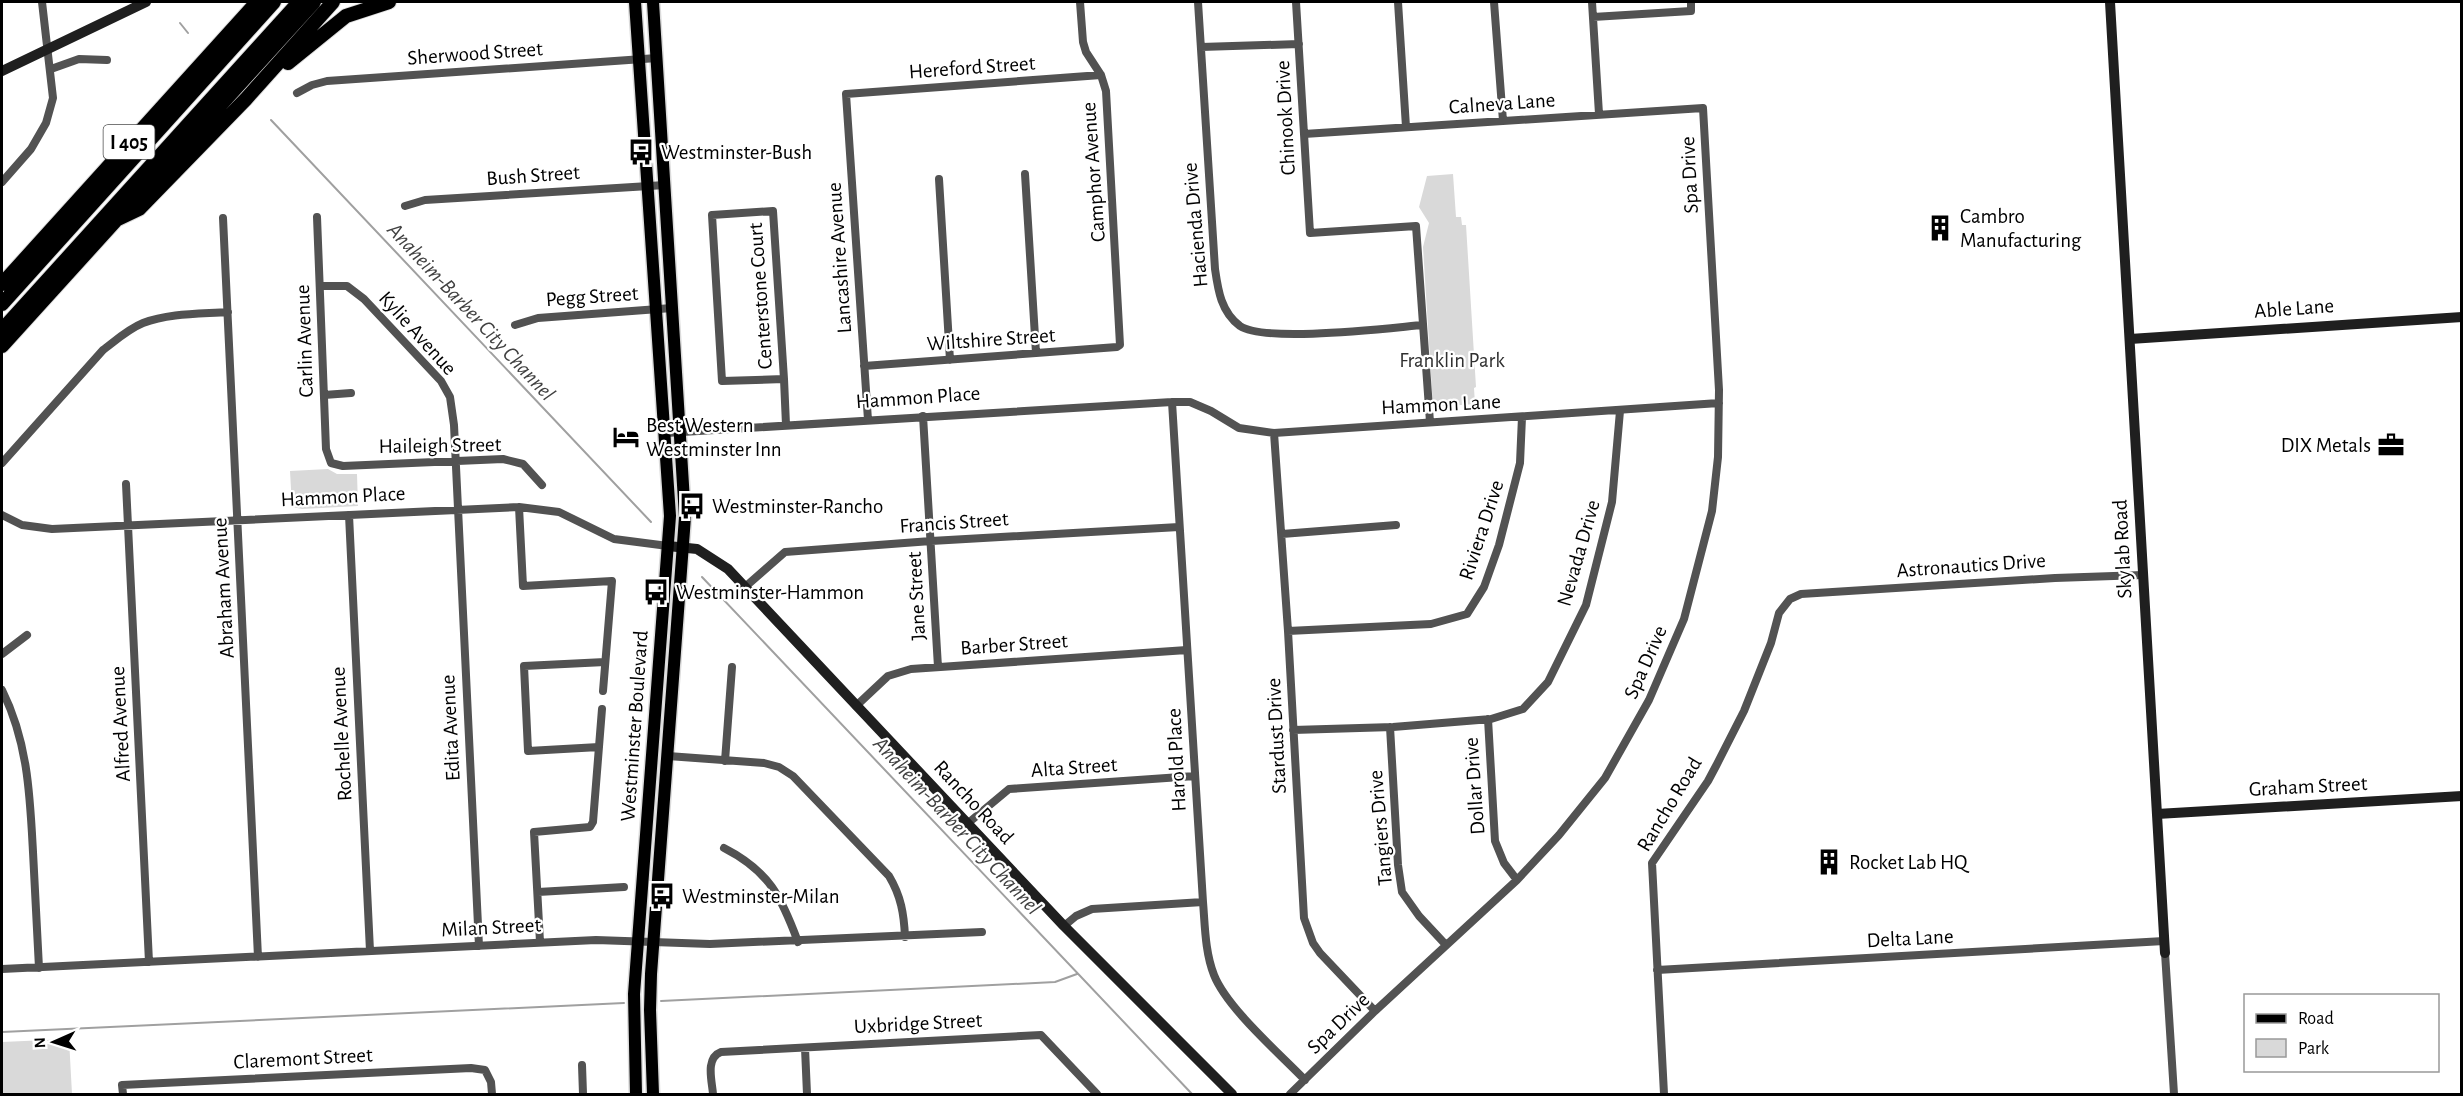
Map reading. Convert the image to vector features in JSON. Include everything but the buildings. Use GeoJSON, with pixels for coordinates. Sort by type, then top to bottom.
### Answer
{"type":"FeatureCollection","features":[{"type":"Feature","properties":{"kind":"highway","name":"I 405"},"geometry":{"type":"LineString","coordinates":[[2,284],[257,2]]}},
{"type":"Feature","properties":{"kind":"highway"},"geometry":{"type":"LineString","coordinates":[[2,304],[274,2]]}},
{"type":"Feature","properties":{"kind":"highway"},"geometry":{"type":"LineString","coordinates":[[2,330],[298,2]]}},
{"type":"Feature","properties":{"kind":"highway","name":"I 405"},"geometry":{"type":"LineString","coordinates":[[2,346],[111,223],[314,2]]}},
{"type":"Feature","properties":{"kind":"highway"},"geometry":{"type":"LineString","coordinates":[[111,223],[139,209],[246,99],[333,2]]}},
{"type":"Feature","properties":{"kind":"highway"},"geometry":{"type":"LineString","coordinates":[[246,99],[346,16],[389,2]]}},
{"type":"Feature","properties":{"kind":"main road","name":"Westminster Boulevard"},"geometry":{"type":"LineString","coordinates":[[635,2],[670,516],[633,1015],[636,1095]]}},
{"type":"Feature","properties":{"kind":"main road","name":"Westminster Boulevard"},"geometry":{"type":"LineString","coordinates":[[653,2],[685,517],[650,1010],[653,1095]]}},
{"type":"Feature","properties":{"kind":"street"},"geometry":{"type":"LineString","coordinates":[[2,182],[31,149],[46,123],[53,98],[42,2]]}},
{"type":"Feature","properties":{"kind":"street"},"geometry":{"type":"LineString","coordinates":[[2,71],[146,2]]}},
{"type":"Feature","properties":{"kind":"street","name":"Camphor Avenue"},"geometry":{"type":"LineString","coordinates":[[1080,2],[1083,42],[1101,75],[1106,91],[1120,345]]}},
{"type":"Feature","properties":{"kind":"street","name":"Hacienda Drive"},"geometry":{"type":"LineString","coordinates":[[1198,2],[1215,269],[1219,297],[1229,315],[1241,327],[1259,334],[1335,332],[1423,324]]}},
{"type":"Feature","properties":{"kind":"street","name":"Chinook Drive"},"geometry":{"type":"LineString","coordinates":[[1296,2],[1310,232],[1416,226],[1423,324]]}},
{"type":"Feature","properties":{"kind":"street"},"geometry":{"type":"LineString","coordinates":[[1398,2],[1406,127]]}},
{"type":"Feature","properties":{"kind":"street"},"geometry":{"type":"LineString","coordinates":[[1494,2],[1503,121]]}},
{"type":"Feature","properties":{"kind":"street"},"geometry":{"type":"LineString","coordinates":[[1592,2],[1599,114]]}},
{"type":"Feature","properties":{"kind":"street"},"geometry":{"type":"LineString","coordinates":[[1593,17],[1691,11],[1690,2]]}},
{"type":"Feature","properties":{"kind":"street","name":"Skylab Road"},"geometry":{"type":"LineString","coordinates":[[2110,2],[2174,1095]]}},
{"type":"Feature","properties":{"kind":"street"},"geometry":{"type":"LineString","coordinates":[[1202,47],[1299,44]]}},
{"type":"Feature","properties":{"kind":"street","name":"Sherwood Street"},"geometry":{"type":"LineString","coordinates":[[297,93],[312,85],[327,81],[657,58]]}},
{"type":"Feature","properties":{"kind":"street"},"geometry":{"type":"LineString","coordinates":[[51,69],[79,59],[107,60]]}},
{"type":"Feature","properties":{"kind":"street","name":"Hereford Street"},"geometry":{"type":"LineString","coordinates":[[846,94],[1101,75]]}},
{"type":"Feature","properties":{"kind":"street","name":"Lancashire Avenue"},"geometry":{"type":"LineString","coordinates":[[846,94],[868,420]]}},
{"type":"Feature","properties":{"kind":"street","name":"Calneva Lane"},"geometry":{"type":"LineString","coordinates":[[1304,134],[1703,108]]}},
{"type":"Feature","properties":{"kind":"street","name":"Spa Drive"},"geometry":{"type":"LineString","coordinates":[[1290,1095],[1375,1011],[1517,880],[1559,835],[1605,778],[1649,700],[1684,619],[1712,511],[1718,457],[1719,403],[1703,108]]}},
{"type":"Feature","properties":{"kind":"street"},"geometry":{"type":"LineString","coordinates":[[1024,174],[1036,353]]}},
{"type":"Feature","properties":{"kind":"street"},"geometry":{"type":"LineString","coordinates":[[939,179],[950,360]]}},
{"type":"Feature","properties":{"kind":"street","name":"Bush Street"},"geometry":{"type":"LineString","coordinates":[[405,206],[425,200],[665,184]]}},
{"type":"Feature","properties":{"kind":"street","name":"Centerstone Court"},"geometry":{"type":"LineString","coordinates":[[784,379],[722,381],[712,215],[773,211],[784,379],[786,425]]}},
{"type":"Feature","properties":{"kind":"street","name":"Carlin Avenue"},"geometry":{"type":"LineString","coordinates":[[317,217],[326,449],[331,463]]}},
{"type":"Feature","properties":{"kind":"street","name":"Abraham Avenue"},"geometry":{"type":"LineString","coordinates":[[223,218],[258,957]]}},
{"type":"Feature","properties":{"kind":"street","name":"Kylie Avenue"},"geometry":{"type":"LineString","coordinates":[[320,286],[347,286],[364,299],[441,381],[450,397],[457,509]]}},
{"type":"Feature","properties":{"kind":"street","name":"Pegg Street"},"geometry":{"type":"LineString","coordinates":[[515,325],[538,318],[672,308]]}},
{"type":"Feature","properties":{"kind":"street"},"geometry":{"type":"LineString","coordinates":[[2,463],[103,350],[122,336],[143,323],[179,315],[228,312]]}},
{"type":"Feature","properties":{"kind":"street","name":"Able Lane"},"geometry":{"type":"LineString","coordinates":[[2130,339],[2462,317]]}},
{"type":"Feature","properties":{"kind":"street"},"geometry":{"type":"LineString","coordinates":[[1423,324],[1430,422]]}},
{"type":"Feature","properties":{"kind":"street","name":"Wiltshire Street"},"geometry":{"type":"LineString","coordinates":[[864,366],[1120,345]]}},
{"type":"Feature","properties":{"kind":"street"},"geometry":{"type":"LineString","coordinates":[[324,395],[351,393]]}},
{"type":"Feature","properties":{"kind":"street","name":"Hammon Lane"},"geometry":{"type":"LineString","coordinates":[[1172,402],[1190,402],[1211,411],[1239,428],[1274,433],[1719,403]]}},
{"type":"Feature","properties":{"kind":"street","name":"Hammon Place"},"geometry":{"type":"LineString","coordinates":[[666,433],[1172,402]]}},
{"type":"Feature","properties":{"kind":"street","name":"Harold Place"},"geometry":{"type":"LineString","coordinates":[[1172,402],[1203,902],[1210,961],[1220,987],[1234,1007],[1305,1080]]}},
{"type":"Feature","properties":{"kind":"street","name":"Nevada Drive"},"geometry":{"type":"LineString","coordinates":[[1293,730],[1390,728],[1488,719],[1523,708],[1548,682],[1586,605],[1612,502],[1620,411]]}},
{"type":"Feature","properties":{"kind":"street","name":"Jane Street"},"geometry":{"type":"LineString","coordinates":[[923,416],[938,667]]}},
{"type":"Feature","properties":{"kind":"street","name":"Riviera Drive"},"geometry":{"type":"LineString","coordinates":[[1288,631],[1431,624],[1467,614],[1484,587],[1499,545],[1520,463],[1522,417]]}},
{"type":"Feature","properties":{"kind":"street","name":"Stardust Drive"},"geometry":{"type":"LineString","coordinates":[[1274,433],[1304,918],[1312,943],[1375,1011]]}},
{"type":"Feature","properties":{"kind":"street","name":"Haileigh Street"},"geometry":{"type":"LineString","coordinates":[[331,463],[343,465],[503,459],[523,464],[542,484]]}},
{"type":"Feature","properties":{"kind":"street","name":"Alfred Avenue"},"geometry":{"type":"LineString","coordinates":[[126,484],[149,962]]}},
{"type":"Feature","properties":{"kind":"street"},"geometry":{"type":"LineString","coordinates":[[519,507],[524,586],[612,581],[603,691]]}},
{"type":"Feature","properties":{"kind":"street","name":"Hammon Place"},"geometry":{"type":"LineString","coordinates":[[2,515],[15,523],[40,529],[519,507],[559,512],[614,539],[683,547]]}},
{"type":"Feature","properties":{"kind":"street","name":"Edita Avenue"},"geometry":{"type":"LineString","coordinates":[[457,509],[479,946]]}},
{"type":"Feature","properties":{"kind":"street","name":"Rochelle Avenue"},"geometry":{"type":"LineString","coordinates":[[349,515],[370,951]]}},
{"type":"Feature","properties":{"kind":"street"},"geometry":{"type":"LineString","coordinates":[[1282,534],[1396,525]]}},
{"type":"Feature","properties":{"kind":"street","name":"Francis Street"},"geometry":{"type":"LineString","coordinates":[[745,587],[785,552],[1179,526]]}},
{"type":"Feature","properties":{"kind":"street","name":"Rancho Road"},"geometry":{"type":"LineString","coordinates":[[683,547],[697,549],[720,561],[1064,926],[1232,1095]]}},
{"type":"Feature","properties":{"kind":"street","name":"Astronautics Drive"},"geometry":{"type":"LineString","coordinates":[[1801,594],[2055,578],[2143,575]]}},
{"type":"Feature","properties":{"kind":"street","name":"Rancho Road"},"geometry":{"type":"LineString","coordinates":[[1664,1095],[1652,863],[1708,782],[1744,711],[1771,643],[1779,612],[1790,599],[1801,594]]}},
{"type":"Feature","properties":{"kind":"street"},"geometry":{"type":"LineString","coordinates":[[2,654],[27,635]]}},
{"type":"Feature","properties":{"kind":"street","name":"Barber Street"},"geometry":{"type":"LineString","coordinates":[[856,706],[888,676],[898,672],[938,667],[1187,650]]}},
{"type":"Feature","properties":{"kind":"street"},"geometry":{"type":"LineString","coordinates":[[599,747],[528,751],[524,666],[605,662]]}},
{"type":"Feature","properties":{"kind":"street"},"geometry":{"type":"LineString","coordinates":[[725,761],[732,667]]}},
{"type":"Feature","properties":{"kind":"street"},"geometry":{"type":"LineString","coordinates":[[2,690],[17,724],[25,754],[30,788],[39,968]]}},
{"type":"Feature","properties":{"kind":"street"},"geometry":{"type":"LineString","coordinates":[[540,942],[534,832],[590,827],[593,822],[602,710]]}},
{"type":"Feature","properties":{"kind":"street","name":"Dollar Drive"},"geometry":{"type":"LineString","coordinates":[[1488,719],[1495,842],[1504,863],[1517,880]]}},
{"type":"Feature","properties":{"kind":"street","name":"Tangiers Drive"},"geometry":{"type":"LineString","coordinates":[[1390,728],[1398,865],[1402,892],[1419,916],[1446,945]]}},
{"type":"Feature","properties":{"kind":"street"},"geometry":{"type":"LineString","coordinates":[[668,756],[764,763],[779,767],[794,776],[889,876],[897,890],[903,909],[905,937]]}},
{"type":"Feature","properties":{"kind":"street","name":"Alta Street"},"geometry":{"type":"LineString","coordinates":[[968,824],[1009,789],[1195,776]]}},
{"type":"Feature","properties":{"kind":"street","name":"Graham Street"},"geometry":{"type":"LineString","coordinates":[[2157,814],[2462,796]]}},
{"type":"Feature","properties":{"kind":"street"},"geometry":{"type":"LineString","coordinates":[[724,848],[740,856],[763,874],[785,905],[798,942]]}},
{"type":"Feature","properties":{"kind":"street"},"geometry":{"type":"LineString","coordinates":[[538,892],[624,887]]}},
{"type":"Feature","properties":{"kind":"street"},"geometry":{"type":"LineString","coordinates":[[1064,926],[1076,916],[1092,909],[1203,902]]}},
{"type":"Feature","properties":{"kind":"street","name":"Milan Street"},"geometry":{"type":"LineString","coordinates":[[2,969],[540,942],[596,940],[710,944],[798,942],[982,932]]}},
{"type":"Feature","properties":{"kind":"street","name":"Delta Lane"},"geometry":{"type":"LineString","coordinates":[[1657,970],[2164,947]]}},
{"type":"Feature","properties":{"kind":"street","name":"Uxbridge Street"},"geometry":{"type":"LineString","coordinates":[[713,1095],[711,1063],[716,1054],[1041,1035],[1097,1095]]}},
{"type":"Feature","properties":{"kind":"street"},"geometry":{"type":"LineString","coordinates":[[805,1048],[807,1095]]}},
{"type":"Feature","properties":{"kind":"street"},"geometry":{"type":"LineString","coordinates":[[582,1065],[583,1095]]}},
{"type":"Feature","properties":{"kind":"street","name":"Claremont Street"},"geometry":{"type":"LineString","coordinates":[[123,1095],[123,1085],[471,1068],[485,1071],[491,1082],[492,1095]]}},
{"type":"Feature","properties":{"kind":"green space","name":"Franklin Park"},"geometry":{"type":"Polygon","coordinates":[[[1453,174],[1456,217],[1461,217],[1462,225],[1466,225],[1476,387],[1474,388],[1475,404],[1433,407],[1423,247],[1429,223],[1419,207],[1427,176],[1453,174]]]}},
{"type":"Feature","properties":{"kind":"green space"},"geometry":{"type":"Polygon","coordinates":[[[328,469],[337,474],[357,474],[358,506],[302,509],[292,507],[290,471],[328,469]]]}},
{"type":"Feature","properties":{"kind":"green space"},"geometry":{"type":"Polygon","coordinates":[[[69,1039],[72,1094],[2,1094],[2,1042],[69,1039]]]}},
{"type":"Feature","properties":{"kind":"waterway"},"geometry":{"type":"LineString","coordinates":[[180,23],[188,33]]}},
{"type":"Feature","properties":{"kind":"waterway","name":"Anaheim-Barber City Channel"},"geometry":{"type":"LineString","coordinates":[[271,120],[651,522]]}},
{"type":"Feature","properties":{"kind":"waterway","name":"Anaheim-Barber City Channel"},"geometry":{"type":"LineString","coordinates":[[702,577],[1192,1094]]}},
{"type":"Feature","properties":{"kind":"waterway"},"geometry":{"type":"LineString","coordinates":[[661,1001],[1055,982],[1077,974]]}},
{"type":"Feature","properties":{"kind":"waterway"},"geometry":{"type":"LineString","coordinates":[[2,1032],[624,1003]]}},
{"type":"Feature","properties":{"kind":"place","name":"Westminster-Bush"},"geometry":{"type":"Point","coordinates":[641,152]}},
{"type":"Feature","properties":{"kind":"place","name":"Cambro Manufacturing"},"geometry":{"type":"Point","coordinates":[1940,228]}},
{"type":"Feature","properties":{"kind":"place","name":"Best Western Westminster Inn"},"geometry":{"type":"Point","coordinates":[626,437]}},
{"type":"Feature","properties":{"kind":"place","name":"DIX Metals"},"geometry":{"type":"Point","coordinates":[2391,445]}},
{"type":"Feature","properties":{"kind":"place","name":"Westminster-Rancho"},"geometry":{"type":"Point","coordinates":[692,506]}},
{"type":"Feature","properties":{"kind":"place","name":"Westminster-Hammon"},"geometry":{"type":"Point","coordinates":[656,592]}},
{"type":"Feature","properties":{"kind":"place","name":"Rocket Lab HQ"},"geometry":{"type":"Point","coordinates":[1829,862]}},
{"type":"Feature","properties":{"kind":"place","name":"Westminster-Milan"},"geometry":{"type":"Point","coordinates":[662,896]}}]}
